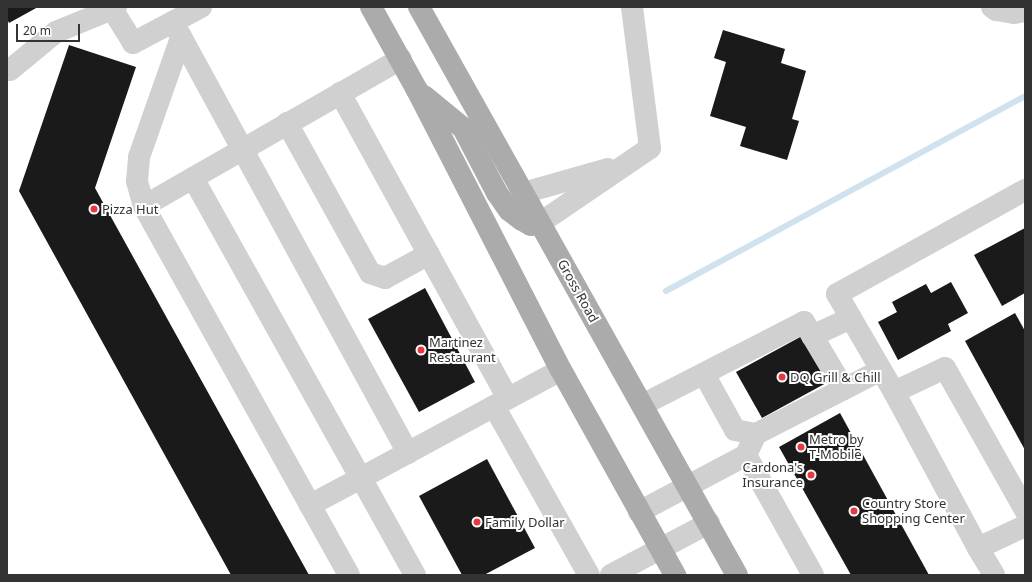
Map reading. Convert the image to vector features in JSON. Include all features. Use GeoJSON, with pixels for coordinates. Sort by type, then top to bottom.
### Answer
{"type":"FeatureCollection","features":[{"type":"Feature","properties":{"kind":"main road"},"geometry":{"type":"LineString","coordinates":[[371,7],[401,59],[561,370],[675,575]]}},
{"type":"Feature","properties":{"kind":"main road","name":"Gross Road"},"geometry":{"type":"LineString","coordinates":[[419,7],[737,575]]}},
{"type":"Feature","properties":{"kind":"main road"},"geometry":{"type":"LineString","coordinates":[[417,90],[462,128],[497,193],[509,210],[530,225],[540,223]]}},
{"type":"Feature","properties":{"kind":"street"},"geometry":{"type":"LineString","coordinates":[[8,69],[56,32],[114,8],[133,43],[177,30],[201,7]]}},
{"type":"Feature","properties":{"kind":"street"},"geometry":{"type":"LineString","coordinates":[[540,223],[622,165],[650,148],[632,7]]}},
{"type":"Feature","properties":{"kind":"street"},"geometry":{"type":"LineString","coordinates":[[992,7],[996,10],[1014,13],[1025,11]]}},
{"type":"Feature","properties":{"kind":"street"},"geometry":{"type":"LineString","coordinates":[[177,30],[408,453]]}},
{"type":"Feature","properties":{"kind":"street"},"geometry":{"type":"LineString","coordinates":[[177,30],[139,157],[137,180],[144,206],[349,575]]}},
{"type":"Feature","properties":{"kind":"street"},"geometry":{"type":"LineString","coordinates":[[144,206],[401,59]]}},
{"type":"Feature","properties":{"kind":"street"},"geometry":{"type":"LineString","coordinates":[[340,93],[429,254],[501,402],[589,575]]}},
{"type":"Feature","properties":{"kind":"street"},"geometry":{"type":"LineString","coordinates":[[287,123],[370,273],[385,278],[429,254]]}},
{"type":"Feature","properties":{"kind":"street"},"geometry":{"type":"LineString","coordinates":[[523,192],[622,165]]}},
{"type":"Feature","properties":{"kind":"street"},"geometry":{"type":"LineString","coordinates":[[193,178],[415,575]]}},
{"type":"Feature","properties":{"kind":"street"},"geometry":{"type":"LineString","coordinates":[[994,575],[894,392],[837,294],[1025,190]]}},
{"type":"Feature","properties":{"kind":"street"},"geometry":{"type":"LineString","coordinates":[[812,336],[851,318]]}},
{"type":"Feature","properties":{"kind":"street"},"geometry":{"type":"LineString","coordinates":[[642,405],[804,322],[844,389]]}},
{"type":"Feature","properties":{"kind":"street"},"geometry":{"type":"LineString","coordinates":[[894,392],[945,368],[1025,510]]}},
{"type":"Feature","properties":{"kind":"street"},"geometry":{"type":"LineString","coordinates":[[310,505],[561,370]]}},
{"type":"Feature","properties":{"kind":"street"},"geometry":{"type":"LineString","coordinates":[[639,512],[746,455],[756,434],[881,370]]}},
{"type":"Feature","properties":{"kind":"street"},"geometry":{"type":"LineString","coordinates":[[704,374],[735,430],[756,434]]}},
{"type":"Feature","properties":{"kind":"street"},"geometry":{"type":"LineString","coordinates":[[746,455],[813,575]]}},
{"type":"Feature","properties":{"kind":"street"},"geometry":{"type":"LineString","coordinates":[[612,575],[709,523]]}},
{"type":"Feature","properties":{"kind":"street"},"geometry":{"type":"LineString","coordinates":[[978,548],[1025,526]]}},
{"type":"Feature","properties":{"kind":"building"},"geometry":{"type":"Polygon","coordinates":[[[7,7],[38,7],[9,23],[7,19],[7,7]]]}},
{"type":"Feature","properties":{"kind":"building"},"geometry":{"type":"Polygon","coordinates":[[[723,30],[785,49],[781,63],[806,71],[792,119],[799,121],[787,160],[740,146],[746,127],[710,116],[726,62],[714,58],[723,30]]]}},
{"type":"Feature","properties":{"kind":"building"},"geometry":{"type":"Polygon","coordinates":[[[69,45],[136,67],[95,188],[309,575],[231,575],[19,191],[69,45]]]}},
{"type":"Feature","properties":{"kind":"building"},"geometry":{"type":"Polygon","coordinates":[[[1025,228],[1025,293],[1002,306],[974,255],[1025,228]]]}},
{"type":"Feature","properties":{"kind":"building"},"geometry":{"type":"Polygon","coordinates":[[[951,282],[968,313],[948,324],[951,331],[898,360],[878,322],[897,312],[892,302],[926,284],[931,293],[951,282]]]}},
{"type":"Feature","properties":{"kind":"building","name":"Martinez Restaurant"},"geometry":{"type":"Polygon","coordinates":[[[425,288],[475,382],[419,412],[368,319],[425,288]]]}},
{"type":"Feature","properties":{"kind":"building"},"geometry":{"type":"Polygon","coordinates":[[[1015,313],[1025,331],[1025,450],[965,341],[1015,313]]]}},
{"type":"Feature","properties":{"kind":"building","name":"DQ Grill & Chill"},"geometry":{"type":"Polygon","coordinates":[[[802,336],[828,382],[762,418],[736,372],[802,336]]]}},
{"type":"Feature","properties":{"kind":"building","name":"Country Store Shopping Center"},"geometry":{"type":"Polygon","coordinates":[[[840,413],[929,575],[851,575],[779,447],[840,413]]]}},
{"type":"Feature","properties":{"kind":"building","name":"Family Dollar"},"geometry":{"type":"Polygon","coordinates":[[[487,459],[535,548],[484,575],[462,575],[419,496],[487,459]]]}},
{"type":"Feature","properties":{"kind":"waterway"},"geometry":{"type":"LineString","coordinates":[[666,291],[1025,96]]}},
{"type":"Feature","properties":{"kind":"place","name":"Pizza Hut"},"geometry":{"type":"Point","coordinates":[94,209]}},
{"type":"Feature","properties":{"kind":"place","name":"Martinez Restaurant"},"geometry":{"type":"Point","coordinates":[421,350]}},
{"type":"Feature","properties":{"kind":"place","name":"DQ Grill & Chill"},"geometry":{"type":"Point","coordinates":[782,377]}},
{"type":"Feature","properties":{"kind":"place","name":"Metro by T-Mobile"},"geometry":{"type":"Point","coordinates":[801,447]}},
{"type":"Feature","properties":{"kind":"place","name":"Cardona's Insurance"},"geometry":{"type":"Point","coordinates":[811,475]}},
{"type":"Feature","properties":{"kind":"place","name":"Country Store Shopping Center"},"geometry":{"type":"Point","coordinates":[854,511]}},
{"type":"Feature","properties":{"kind":"place","name":"Family Dollar"},"geometry":{"type":"Point","coordinates":[477,522]}}]}
